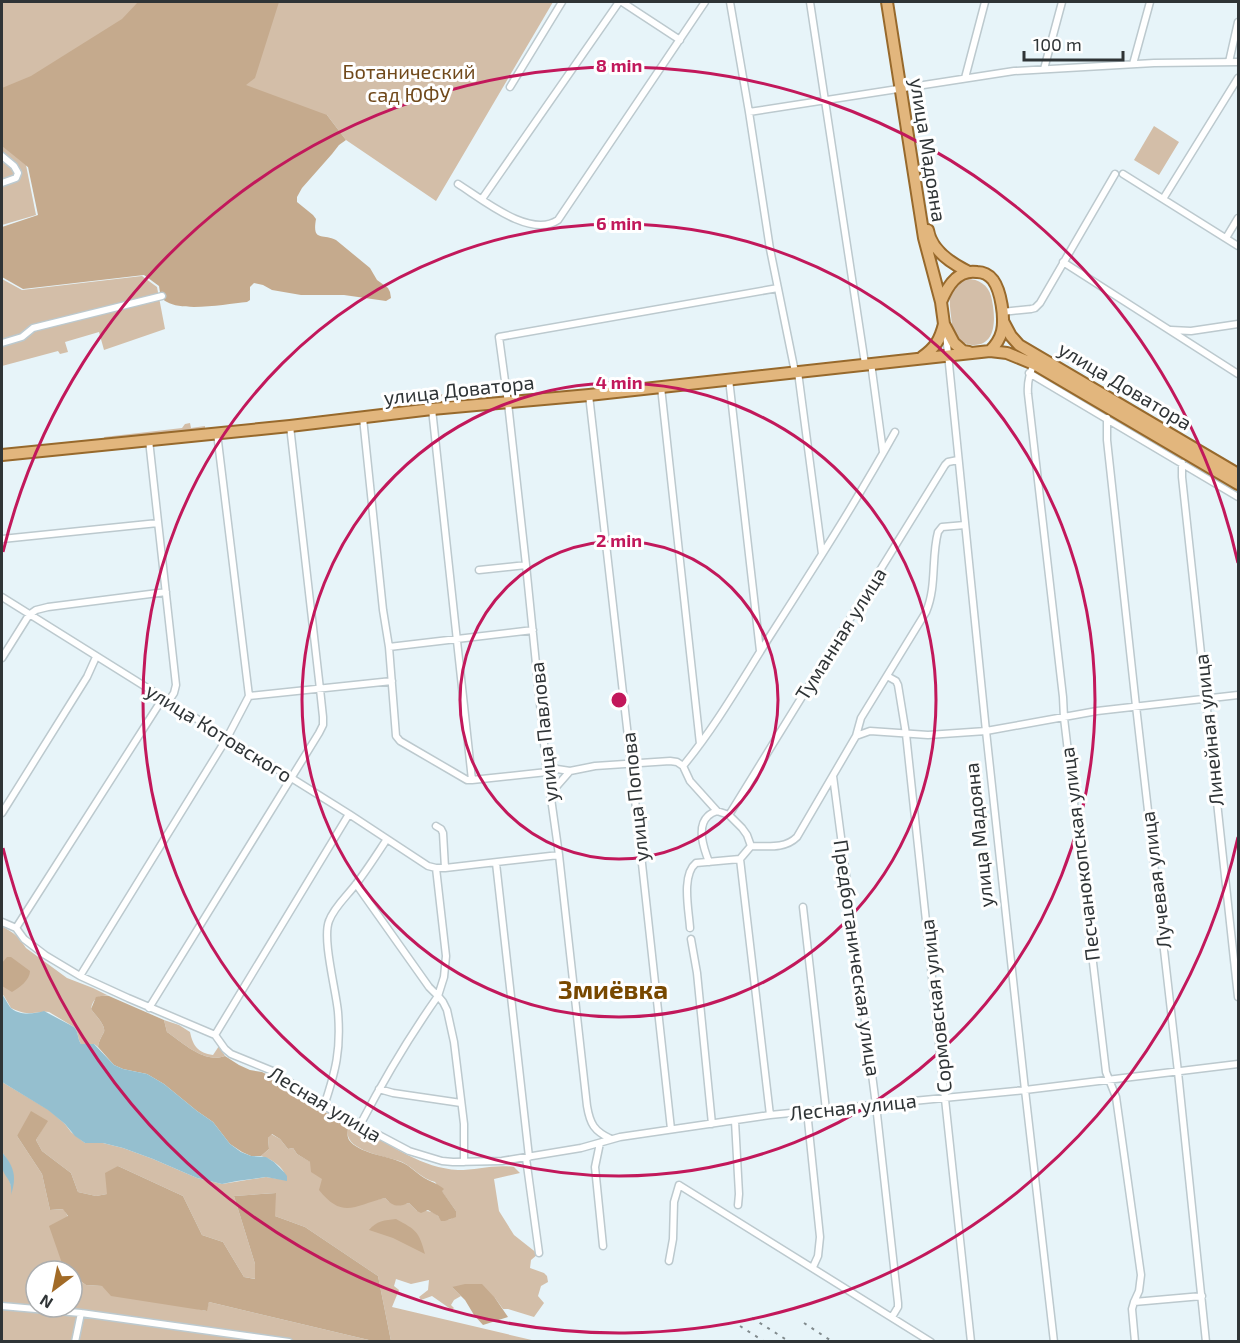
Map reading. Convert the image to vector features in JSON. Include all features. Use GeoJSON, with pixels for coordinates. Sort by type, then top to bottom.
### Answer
{"type":"FeatureCollection","features":[{"type":"Feature","properties":{"kind":"main road","name":"улица Мадояна"},"geometry":{"type":"LineString","coordinates":[[887,2],[929,237],[949,260],[967,271]]}},
{"type":"Feature","properties":{"kind":"main road","name":"улица Мадояна"},"geometry":{"type":"LineString","coordinates":[[893,2],[924,238],[940,302]]}},
{"type":"Feature","properties":{"kind":"main road"},"geometry":{"type":"LineString","coordinates":[[967,271],[983,273],[992,279],[998,288],[1003,316],[1002,330],[999,340],[990,351],[972,353],[963,351],[954,343],[944,324],[940,302],[952,281],[967,271]]}},
{"type":"Feature","properties":{"kind":"main road","name":"улица Доватора"},"geometry":{"type":"LineString","coordinates":[[1003,316],[1011,336],[1019,345],[1239,474]]}},
{"type":"Feature","properties":{"kind":"main road"},"geometry":{"type":"LineString","coordinates":[[919,359],[932,351],[941,337],[944,324]]}},
{"type":"Feature","properties":{"kind":"main road","name":"улица Доватора"},"geometry":{"type":"LineString","coordinates":[[990,351],[1007,353],[1239,484]]}},
{"type":"Feature","properties":{"kind":"main road","name":"улица Доватора"},"geometry":{"type":"LineString","coordinates":[[2,455],[972,353]]}},
{"type":"Feature","properties":{"kind":"street"},"geometry":{"type":"LineString","coordinates":[[510,87],[562,2]]}},
{"type":"Feature","properties":{"kind":"street"},"geometry":{"type":"LineString","coordinates":[[482,199],[621,2],[680,40]]}},
{"type":"Feature","properties":{"kind":"street"},"geometry":{"type":"LineString","coordinates":[[458,184],[512,218],[531,224],[547,225],[558,220],[705,2]]}},
{"type":"Feature","properties":{"kind":"street"},"geometry":{"type":"LineString","coordinates":[[730,2],[768,238],[796,372],[822,555]]}},
{"type":"Feature","properties":{"kind":"street"},"geometry":{"type":"LineString","coordinates":[[810,2],[824,100],[883,453]]}},
{"type":"Feature","properties":{"kind":"street"},"geometry":{"type":"LineString","coordinates":[[965,78],[985,2]]}},
{"type":"Feature","properties":{"kind":"street"},"geometry":{"type":"LineString","coordinates":[[1044,69],[1062,2]]}},
{"type":"Feature","properties":{"kind":"street"},"geometry":{"type":"LineString","coordinates":[[1133,64],[1150,2]]}},
{"type":"Feature","properties":{"kind":"street"},"geometry":{"type":"LineString","coordinates":[[1229,62],[1239,22]]}},
{"type":"Feature","properties":{"kind":"street"},"geometry":{"type":"LineString","coordinates":[[749,112],[1014,71],[1133,64],[1239,62]]}},
{"type":"Feature","properties":{"kind":"street"},"geometry":{"type":"LineString","coordinates":[[1163,199],[1239,78]]}},
{"type":"Feature","properties":{"kind":"street"},"geometry":{"type":"LineString","coordinates":[[2,156],[14,166],[18,173],[16,178],[2,183]]}},
{"type":"Feature","properties":{"kind":"street"},"geometry":{"type":"LineString","coordinates":[[1003,316],[1035,308],[1040,303],[1115,174]]}},
{"type":"Feature","properties":{"kind":"street"},"geometry":{"type":"LineString","coordinates":[[1123,174],[1239,246]]}},
{"type":"Feature","properties":{"kind":"street"},"geometry":{"type":"LineString","coordinates":[[1226,238],[1239,218]]}},
{"type":"Feature","properties":{"kind":"street"},"geometry":{"type":"LineString","coordinates":[[1063,262],[1239,374]]}},
{"type":"Feature","properties":{"kind":"street","name":"улица Павлова"},"geometry":{"type":"LineString","coordinates":[[612,1139],[596,1131],[586,1106],[499,337],[778,288]]}},
{"type":"Feature","properties":{"kind":"street"},"geometry":{"type":"LineString","coordinates":[[2,342],[22,337],[33,328],[162,296]]}},
{"type":"Feature","properties":{"kind":"street","name":"улица Мадояна"},"geometry":{"type":"LineString","coordinates":[[944,324],[986,731],[1054,1341]]}},
{"type":"Feature","properties":{"kind":"street"},"geometry":{"type":"LineString","coordinates":[[1168,330],[1191,331],[1239,324]]}},
{"type":"Feature","properties":{"kind":"street","name":"улица Доватора"},"geometry":{"type":"LineString","coordinates":[[1032,369],[1107,418],[1239,497]]}},
{"type":"Feature","properties":{"kind":"street","name":"Песчанокопская улица"},"geometry":{"type":"LineString","coordinates":[[1032,369],[1028,394],[1064,718],[1108,1080],[1116,1097],[1141,1275],[1132,1315],[1135,1341]]}},
{"type":"Feature","properties":{"kind":"street"},"geometry":{"type":"LineString","coordinates":[[729,379],[760,652]]}},
{"type":"Feature","properties":{"kind":"street"},"geometry":{"type":"LineString","coordinates":[[661,387],[700,745]]}},
{"type":"Feature","properties":{"kind":"street","name":"улица Попова"},"geometry":{"type":"LineString","coordinates":[[589,395],[632,763],[671,1129]]}},
{"type":"Feature","properties":{"kind":"street"},"geometry":{"type":"LineString","coordinates":[[432,409],[472,780]]}},
{"type":"Feature","properties":{"kind":"street"},"geometry":{"type":"LineString","coordinates":[[363,418],[389,647],[396,736],[400,741],[458,776],[472,780],[547,772]]}},
{"type":"Feature","properties":{"kind":"street","name":"Лучевая улица"},"geometry":{"type":"LineString","coordinates":[[1107,418],[1107,440],[1206,1341]]}},
{"type":"Feature","properties":{"kind":"street"},"geometry":{"type":"LineString","coordinates":[[149,1008],[292,778],[322,725],[291,426]]}},
{"type":"Feature","properties":{"kind":"street"},"geometry":{"type":"LineString","coordinates":[[683,766],[700,745],[822,555],[861,493],[895,432]]}},
{"type":"Feature","properties":{"kind":"street"},"geometry":{"type":"LineString","coordinates":[[80,975],[227,738],[249,696],[218,433]]}},
{"type":"Feature","properties":{"kind":"street"},"geometry":{"type":"LineString","coordinates":[[16,928],[166,700],[174,693],[176,685],[148,440]]}},
{"type":"Feature","properties":{"kind":"street","name":"Туманная улица"},"geometry":{"type":"LineString","coordinates":[[729,816],[945,465],[958,460]]}},
{"type":"Feature","properties":{"kind":"street","name":"Линейная улица"},"geometry":{"type":"LineString","coordinates":[[1182,463],[1239,997]]}},
{"type":"Feature","properties":{"kind":"street"},"geometry":{"type":"LineString","coordinates":[[2,539],[158,523]]}},
{"type":"Feature","properties":{"kind":"street"},"geometry":{"type":"LineString","coordinates":[[690,928],[688,874],[696,863],[740,859],[752,846],[785,845],[797,837],[856,735],[861,718],[926,612],[933,587],[938,532],[942,527],[964,525]]}},
{"type":"Feature","properties":{"kind":"street"},"geometry":{"type":"LineString","coordinates":[[479,570],[526,565]]}},
{"type":"Feature","properties":{"kind":"street"},"geometry":{"type":"LineString","coordinates":[[2,658],[29,615],[36,610],[166,592]]}},
{"type":"Feature","properties":{"kind":"street","name":"улица Котовского"},"geometry":{"type":"LineString","coordinates":[[2,597],[350,814],[428,866],[445,868],[559,855]]}},
{"type":"Feature","properties":{"kind":"street"},"geometry":{"type":"LineString","coordinates":[[389,647],[533,630]]}},
{"type":"Feature","properties":{"kind":"street"},"geometry":{"type":"LineString","coordinates":[[2,813],[87,677],[96,657]]}},
{"type":"Feature","properties":{"kind":"street","name":"Сормовская улица"},"geometry":{"type":"LineString","coordinates":[[887,676],[896,681],[898,685],[906,734],[971,1341]]}},
{"type":"Feature","properties":{"kind":"street"},"geometry":{"type":"LineString","coordinates":[[249,696],[392,681]]}},
{"type":"Feature","properties":{"kind":"street"},"geometry":{"type":"LineString","coordinates":[[856,735],[870,731],[928,735],[986,731],[1097,711],[1239,695]]}},
{"type":"Feature","properties":{"kind":"street"},"geometry":{"type":"LineString","coordinates":[[546,763],[557,769],[570,771],[595,766],[677,762],[683,766],[690,780],[717,811],[729,816],[742,828],[752,846]]}},
{"type":"Feature","properties":{"kind":"street"},"geometry":{"type":"LineString","coordinates":[[550,796],[570,771]]}},
{"type":"Feature","properties":{"kind":"street","name":"Предботаническая улица"},"geometry":{"type":"LineString","coordinates":[[833,776],[876,1105],[898,1303],[892,1317]]}},
{"type":"Feature","properties":{"kind":"street"},"geometry":{"type":"LineString","coordinates":[[709,862],[705,854],[703,825],[708,816],[717,811]]}},
{"type":"Feature","properties":{"kind":"street"},"geometry":{"type":"LineString","coordinates":[[215,1035],[350,814]]}},
{"type":"Feature","properties":{"kind":"street"},"geometry":{"type":"LineString","coordinates":[[435,826],[443,833],[445,868]]}},
{"type":"Feature","properties":{"kind":"street"},"geometry":{"type":"LineString","coordinates":[[324,1106],[337,1065],[339,1043],[337,1002],[327,929],[332,915],[387,839]]}},
{"type":"Feature","properties":{"kind":"street"},"geometry":{"type":"LineString","coordinates":[[740,859],[770,1115]]}},
{"type":"Feature","properties":{"kind":"street"},"geometry":{"type":"LineString","coordinates":[[496,863],[539,1252]]}},
{"type":"Feature","properties":{"kind":"street"},"geometry":{"type":"LineString","coordinates":[[360,1125],[379,1089],[438,996],[444,977],[446,956],[436,868]]}},
{"type":"Feature","properties":{"kind":"street"},"geometry":{"type":"LineString","coordinates":[[356,884],[447,1010],[464,1124],[464,1162]]}},
{"type":"Feature","properties":{"kind":"street"},"geometry":{"type":"LineString","coordinates":[[803,906],[825,1110]]}},
{"type":"Feature","properties":{"kind":"street","name":"Лесная улица"},"geometry":{"type":"LineString","coordinates":[[2,922],[16,928],[31,945],[80,975],[149,1008],[215,1035],[231,1054],[275,1072],[324,1106],[391,1142],[418,1154],[442,1161],[502,1161],[581,1148],[612,1139],[770,1115],[1025,1090],[1239,1065]]}},
{"type":"Feature","properties":{"kind":"street"},"geometry":{"type":"LineString","coordinates":[[691,939],[697,973],[712,1124]]}},
{"type":"Feature","properties":{"kind":"street"},"geometry":{"type":"LineString","coordinates":[[379,1089],[461,1103]]}},
{"type":"Feature","properties":{"kind":"street"},"geometry":{"type":"LineString","coordinates":[[807,1111],[820,1237],[818,1256],[813,1268]]}},
{"type":"Feature","properties":{"kind":"street"},"geometry":{"type":"LineString","coordinates":[[735,1121],[738,1205]]}},
{"type":"Feature","properties":{"kind":"street"},"geometry":{"type":"LineString","coordinates":[[600,1143],[595,1167],[603,1246]]}},
{"type":"Feature","properties":{"kind":"street"},"geometry":{"type":"LineString","coordinates":[[669,1262],[673,1239],[674,1202],[679,1185],[931,1341]]}},
{"type":"Feature","properties":{"kind":"street"},"geometry":{"type":"LineString","coordinates":[[1134,1302],[1202,1296]]}},
{"type":"Feature","properties":{"kind":"street"},"geometry":{"type":"LineString","coordinates":[[2,1306],[24,1308]]}},
{"type":"Feature","properties":{"kind":"street"},"geometry":{"type":"LineString","coordinates":[[84,1313],[289,1341]]}},
{"type":"Feature","properties":{"kind":"street"},"geometry":{"type":"LineString","coordinates":[[75,1341],[80,1319]]}},
{"type":"Feature","properties":{"kind":"green space","name":"Ботанический сад ЮФУ"},"geometry":{"type":"Polygon","coordinates":[[[2,2],[553,2],[436,201],[346,140],[327,115],[28,167],[26,165],[36,215],[2,225],[2,2]]]}},
{"type":"Feature","properties":{"kind":"green space"},"geometry":{"type":"Polygon","coordinates":[[[1154,126],[1179,142],[1159,175],[1134,160],[1154,126]]]}},
{"type":"Feature","properties":{"kind":"green space"},"geometry":{"type":"Polygon","coordinates":[[[142,276],[157,287],[165,329],[104,350],[99,332],[65,342],[68,352],[60,354],[58,351],[2,366],[2,279],[22,290],[142,276]]]}},
{"type":"Feature","properties":{"kind":"green space"},"geometry":{"type":"Polygon","coordinates":[[[967,279],[979,281],[991,296],[994,310],[993,326],[988,340],[982,344],[974,345],[963,342],[956,336],[953,328],[950,310],[951,293],[956,284],[967,279]]]}},
{"type":"Feature","properties":{"kind":"green space"},"geometry":{"type":"Polygon","coordinates":[[[430,392],[446,396],[410,400],[420,394],[430,392]]]}},
{"type":"Feature","properties":{"kind":"green space"},"geometry":{"type":"Polygon","coordinates":[[[190,423],[191,428],[205,426],[205,428],[105,440],[104,437],[182,428],[185,424],[190,423]]]}},
{"type":"Feature","properties":{"kind":"green space"},"geometry":{"type":"Polygon","coordinates":[[[2,926],[19,938],[26,948],[67,978],[109,996],[97,998],[91,1009],[104,1029],[98,1047],[94,1044],[81,1044],[74,1027],[49,1012],[26,1013],[11,1008],[2,994],[2,926]]]}},
{"type":"Feature","properties":{"kind":"green space"},"geometry":{"type":"Polygon","coordinates":[[[164,1020],[190,1032],[200,1051],[213,1055],[219,1046],[225,1056],[210,1057],[187,1047],[167,1032],[164,1020]]]}},
{"type":"Feature","properties":{"kind":"green space"},"geometry":{"type":"Polygon","coordinates":[[[2,1082],[49,1110],[85,1143],[103,1143],[123,1148],[197,1178],[222,1184],[266,1177],[286,1180],[284,1172],[278,1165],[261,1156],[269,1149],[268,1138],[271,1134],[280,1139],[288,1149],[293,1148],[297,1154],[374,1200],[385,1198],[389,1202],[409,1203],[417,1211],[431,1212],[442,1221],[451,1219],[456,1211],[435,1182],[402,1162],[356,1146],[348,1136],[347,1126],[334,1120],[325,1112],[432,1165],[458,1170],[514,1167],[520,1173],[494,1179],[499,1211],[514,1235],[538,1254],[531,1260],[530,1268],[547,1276],[548,1282],[541,1286],[538,1296],[544,1303],[534,1317],[503,1309],[495,1298],[452,1287],[461,1296],[454,1300],[451,1305],[454,1308],[452,1310],[432,1296],[421,1300],[419,1297],[428,1290],[429,1280],[411,1284],[396,1279],[394,1286],[399,1290],[392,1307],[536,1341],[391,1341],[378,1276],[305,1227],[275,1216],[275,1193],[234,1196],[255,1264],[256,1279],[244,1277],[223,1242],[202,1235],[183,1196],[118,1166],[107,1194],[96,1196],[78,1192],[71,1173],[42,1151],[36,1140],[47,1121],[17,1136],[42,1174],[50,1210],[64,1209],[68,1217],[65,1259],[24,1259],[24,1319],[84,1319],[84,1284],[206,1311],[209,1302],[373,1341],[2,1341],[2,1168],[12,1189],[8,1161],[2,1152],[2,1082]]]}},
{"type":"Feature","properties":{"kind":"shaded area"},"geometry":{"type":"Polygon","coordinates":[[[138,2],[279,2],[255,78],[246,85],[327,115],[346,140],[302,188],[297,202],[316,219],[317,234],[336,240],[370,268],[377,280],[388,288],[391,298],[386,301],[344,295],[301,295],[272,290],[254,283],[250,287],[250,300],[247,302],[184,306],[165,301],[159,286],[144,275],[23,289],[2,277],[2,227],[38,215],[28,167],[2,146],[2,88],[31,76],[122,19],[138,2]]]}},
{"type":"Feature","properties":{"kind":"shaded area"},"geometry":{"type":"Polygon","coordinates":[[[7,957],[11,957],[30,971],[26,981],[12,992],[2,986],[2,963],[7,957]]]}},
{"type":"Feature","properties":{"kind":"shaded area"},"geometry":{"type":"Polygon","coordinates":[[[109,996],[164,1020],[167,1032],[202,1055],[217,1058],[225,1056],[250,1070],[270,1076],[334,1120],[348,1126],[349,1140],[359,1148],[405,1164],[424,1178],[442,1187],[444,1189],[442,1191],[456,1211],[456,1217],[441,1221],[438,1216],[428,1210],[421,1213],[409,1203],[396,1205],[385,1198],[350,1208],[335,1205],[319,1190],[322,1179],[311,1172],[310,1162],[297,1154],[293,1148],[288,1149],[280,1139],[272,1134],[268,1138],[269,1149],[261,1156],[251,1156],[242,1152],[230,1144],[213,1122],[164,1084],[147,1074],[114,1065],[98,1047],[104,1029],[91,1009],[96,997],[109,996]]]}},
{"type":"Feature","properties":{"kind":"shaded area"},"geometry":{"type":"Polygon","coordinates":[[[31,1111],[48,1121],[36,1140],[42,1151],[71,1173],[78,1192],[96,1196],[107,1194],[105,1173],[118,1166],[183,1196],[202,1235],[223,1242],[244,1277],[255,1279],[255,1264],[234,1196],[276,1193],[275,1216],[305,1227],[378,1276],[391,1341],[373,1341],[209,1302],[207,1311],[111,1296],[102,1286],[86,1285],[84,1284],[84,1259],[61,1259],[49,1226],[68,1216],[63,1209],[50,1210],[42,1174],[17,1136],[31,1111]]]}},
{"type":"Feature","properties":{"kind":"shaded area"},"geometry":{"type":"Polygon","coordinates":[[[396,1219],[416,1232],[425,1254],[393,1238],[369,1230],[378,1223],[396,1219]]]}},
{"type":"Feature","properties":{"kind":"shaded area"},"geometry":{"type":"Polygon","coordinates":[[[482,1284],[508,1317],[483,1325],[465,1300],[452,1287],[482,1284]]]}},
{"type":"Feature","properties":{"kind":"water"},"geometry":{"type":"Polygon","coordinates":[[[2,994],[13,1010],[26,1014],[44,1011],[74,1027],[81,1044],[94,1044],[114,1065],[147,1074],[164,1084],[213,1122],[230,1144],[241,1152],[251,1156],[266,1157],[274,1162],[287,1176],[287,1181],[266,1177],[222,1184],[197,1178],[123,1148],[103,1143],[85,1143],[48,1110],[2,1082],[2,994]]]}},
{"type":"Feature","properties":{"kind":"water"},"geometry":{"type":"Polygon","coordinates":[[[2,1152],[13,1172],[14,1182],[11,1195],[10,1182],[1,1165],[2,1152]]]}},
{"type":"Feature","properties":{"kind":"railway"},"geometry":{"type":"LineString","coordinates":[[752,1318],[790,1342]]}},
{"type":"Feature","properties":{"kind":"railway"},"geometry":{"type":"LineString","coordinates":[[804,1323],[833,1342]]}},
{"type":"Feature","properties":{"kind":"railway"},"geometry":{"type":"LineString","coordinates":[[740,1326],[765,1342]]}},
{"type":"Feature","properties":{"kind":"district","name":"Змиёвка"},"geometry":{"type":"Point","coordinates":[613,990]}}]}
